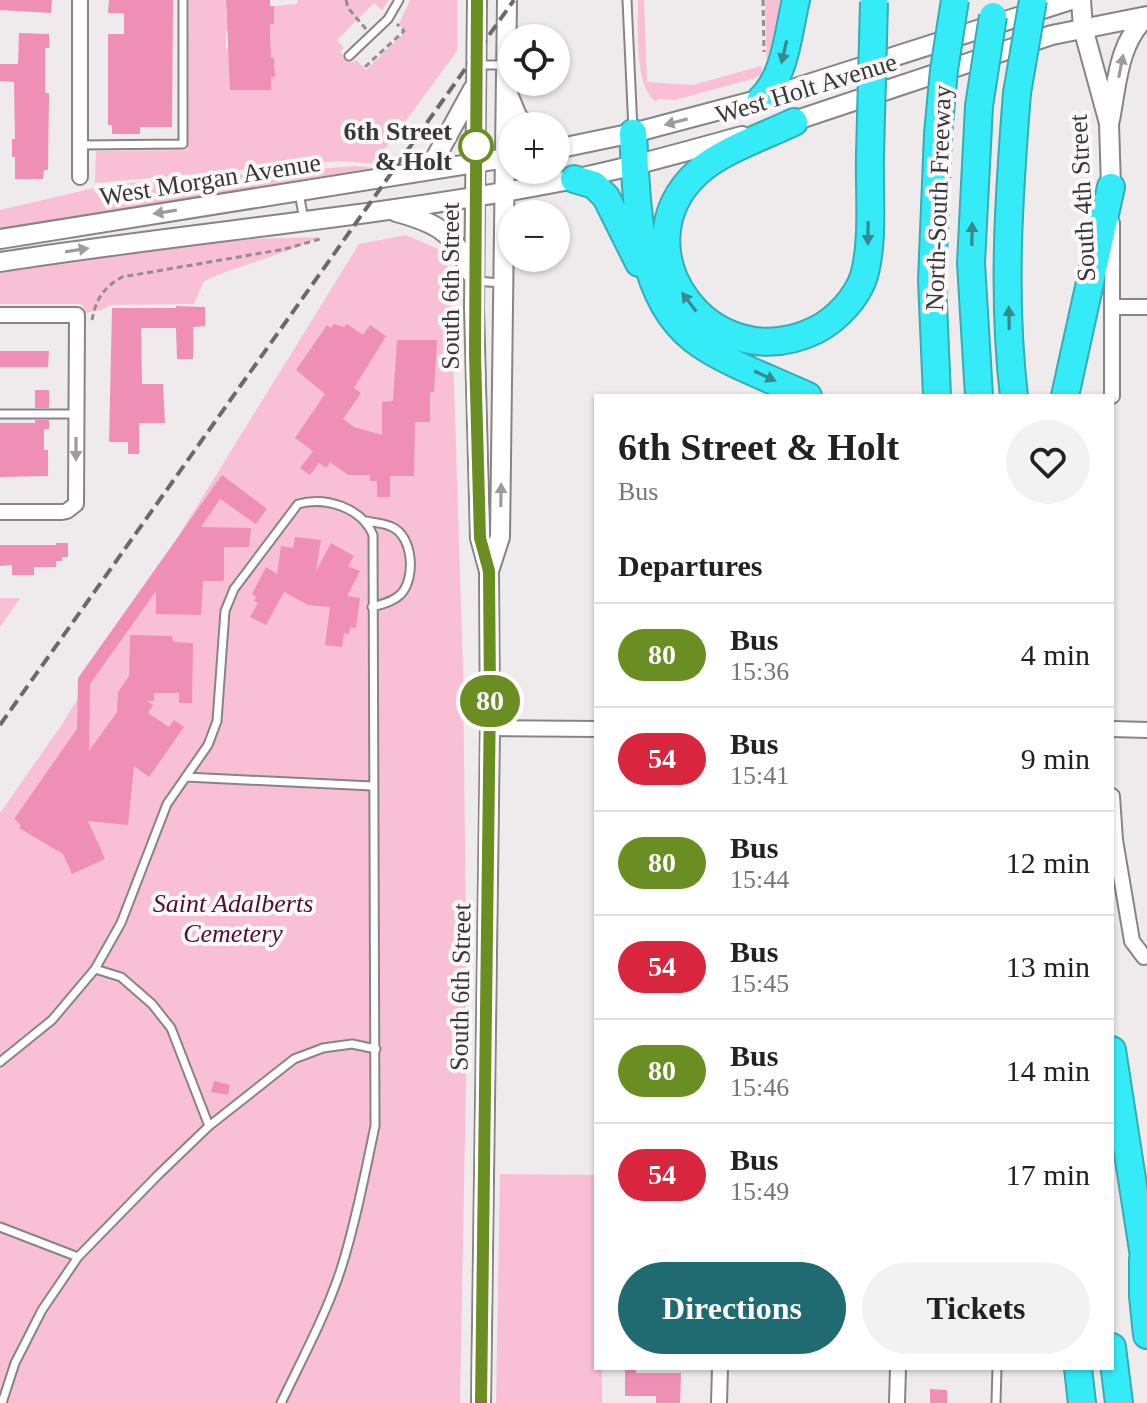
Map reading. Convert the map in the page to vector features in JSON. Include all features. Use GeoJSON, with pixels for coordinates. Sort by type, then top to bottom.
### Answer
{"type":"FeatureCollection","features":[{"type":"Feature","properties":{"kind":"highway"},"geometry":{"type":"LineString","coordinates":[[761,99],[773,87],[779,72],[796,0]]}},
{"type":"Feature","properties":{"kind":"highway","name":"North-South Freeway"},"geometry":{"type":"LineString","coordinates":[[937,394],[932,280],[938,134],[955,0]]}},
{"type":"Feature","properties":{"kind":"highway","name":"North-South Freeway"},"geometry":{"type":"LineString","coordinates":[[979,394],[971,263],[979,106],[996,0]]}},
{"type":"Feature","properties":{"kind":"highway"},"geometry":{"type":"LineString","coordinates":[[1014,394],[1010,364],[1007,230],[1017,93],[1033,0]]}},
{"type":"Feature","properties":{"kind":"highway"},"geometry":{"type":"LineString","coordinates":[[794,122],[698,171],[682,189],[672,207],[667,226],[668,254],[675,281],[701,317],[723,333],[748,341],[771,343],[800,338],[824,326],[855,294],[863,277],[868,251],[874,1]]}},
{"type":"Feature","properties":{"kind":"highway"},"geometry":{"type":"LineString","coordinates":[[633,133],[639,220],[659,296]]}},
{"type":"Feature","properties":{"kind":"highway"},"geometry":{"type":"LineString","coordinates":[[574,179],[594,185],[606,197],[647,278],[671,317],[694,340],[804,394]]}},
{"type":"Feature","properties":{"kind":"highway"},"geometry":{"type":"LineString","coordinates":[[1065,394],[1111,187]]}},
{"type":"Feature","properties":{"kind":"highway"},"geometry":{"type":"LineString","coordinates":[[1114,1063],[1145,1267],[1143,1296],[1147,1335]]}},
{"type":"Feature","properties":{"kind":"highway"},"geometry":{"type":"LineString","coordinates":[[1114,1363],[1119,1403]]}},
{"type":"Feature","properties":{"kind":"highway"},"geometry":{"type":"LineString","coordinates":[[1078,1370],[1082,1403]]}},
{"type":"Feature","properties":{"kind":"street"},"geometry":{"type":"LineString","coordinates":[[80,0],[80,177]]}},
{"type":"Feature","properties":{"kind":"street","name":"South 6th Street"},"geometry":{"type":"LineString","coordinates":[[477,0],[475,281],[480,538],[489,571],[490,728],[481,1403]]}},
{"type":"Feature","properties":{"kind":"street","name":"South 6th Street"},"geometry":{"type":"LineString","coordinates":[[507,0],[507,24]]}},
{"type":"Feature","properties":{"kind":"street","name":"West Holt Avenue"},"geometry":{"type":"LineString","coordinates":[[570,146],[633,133],[761,99],[1071,0]]}},
{"type":"Feature","properties":{"kind":"street","name":"South 4th Street"},"geometry":{"type":"LineString","coordinates":[[1081,0],[1083,28],[1109,123],[1112,394]]}},
{"type":"Feature","properties":{"kind":"street"},"geometry":{"type":"LineString","coordinates":[[1109,123],[1125,45],[1135,27],[1147,16]]}},
{"type":"Feature","properties":{"kind":"street","name":"West Holt Avenue"},"geometry":{"type":"LineString","coordinates":[[476,196],[635,165],[794,122],[1052,35],[1147,16]]}},
{"type":"Feature","properties":{"kind":"street"},"geometry":{"type":"LineString","coordinates":[[418,172],[437,155],[466,107],[476,74]]}},
{"type":"Feature","properties":{"kind":"street"},"geometry":{"type":"LineString","coordinates":[[570,140],[589,142]]}},
{"type":"Feature","properties":{"kind":"street"},"geometry":{"type":"LineString","coordinates":[[477,164],[498,160]]}},
{"type":"Feature","properties":{"kind":"street","name":"West Morgan Avenue"},"geometry":{"type":"LineString","coordinates":[[0,239],[477,164]]}},
{"type":"Feature","properties":{"kind":"street","name":"South 6th Street"},"geometry":{"type":"LineString","coordinates":[[489,571],[500,537],[505,184]]}},
{"type":"Feature","properties":{"kind":"street","name":"West Morgan Avenue"},"geometry":{"type":"LineString","coordinates":[[0,262],[476,196]]}},
{"type":"Feature","properties":{"kind":"street"},"geometry":{"type":"LineString","coordinates":[[390,210],[431,221],[448,235],[461,250],[475,281]]}},
{"type":"Feature","properties":{"kind":"street"},"geometry":{"type":"LineString","coordinates":[[1113,307],[1147,307]]}},
{"type":"Feature","properties":{"kind":"street"},"geometry":{"type":"LineString","coordinates":[[0,315],[77,315],[76,500],[72,508],[62,512],[0,512]]}},
{"type":"Feature","properties":{"kind":"street"},"geometry":{"type":"LineString","coordinates":[[490,728],[594,729]]}},
{"type":"Feature","properties":{"kind":"street"},"geometry":{"type":"LineString","coordinates":[[1114,729],[1147,730]]}},
{"type":"Feature","properties":{"kind":"street"},"geometry":{"type":"LineString","coordinates":[[1114,825],[1132,941],[1144,957]]}},
{"type":"Feature","properties":{"kind":"street"},"geometry":{"type":"LineString","coordinates":[[719,1403],[720,1370]]}},
{"type":"Feature","properties":{"kind":"street"},"geometry":{"type":"LineString","coordinates":[[897,1403],[898,1370]]}},
{"type":"Feature","properties":{"kind":"lane"},"geometry":{"type":"LineString","coordinates":[[80,145],[183,144],[183,0]]}},
{"type":"Feature","properties":{"kind":"lane"},"geometry":{"type":"LineString","coordinates":[[349,56],[388,19],[399,0]]}},
{"type":"Feature","properties":{"kind":"lane"},"geometry":{"type":"LineString","coordinates":[[627,0],[633,133]]}},
{"type":"Feature","properties":{"kind":"lane"},"geometry":{"type":"LineString","coordinates":[[476,74],[498,67]]}},
{"type":"Feature","properties":{"kind":"lane"},"geometry":{"type":"LineString","coordinates":[[299,190],[305,222]]}},
{"type":"Feature","properties":{"kind":"lane"},"geometry":{"type":"LineString","coordinates":[[475,281],[504,283]]}},
{"type":"Feature","properties":{"kind":"lane"},"geometry":{"type":"LineString","coordinates":[[0,414],[77,414]]}},
{"type":"Feature","properties":{"kind":"lane"},"geometry":{"type":"LineString","coordinates":[[0,1062],[52,1020],[95,969],[121,923],[167,804],[208,745],[217,721],[225,611],[234,589],[298,504],[313,500],[343,507],[367,521],[393,527],[403,536],[409,546],[408,582],[402,593],[389,602],[372,607]]}},
{"type":"Feature","properties":{"kind":"lane"},"geometry":{"type":"LineString","coordinates":[[281,1403],[314,1336],[341,1270],[375,1126],[373,535],[367,521]]}},
{"type":"Feature","properties":{"kind":"lane"},"geometry":{"type":"LineString","coordinates":[[186,777],[372,786]]}},
{"type":"Feature","properties":{"kind":"lane"},"geometry":{"type":"LineString","coordinates":[[95,969],[121,977],[152,1004],[171,1028],[209,1126]]}},
{"type":"Feature","properties":{"kind":"lane"},"geometry":{"type":"LineString","coordinates":[[2,1403],[15,1363],[42,1310],[78,1257],[209,1126],[294,1059],[323,1048],[352,1044],[376,1049]]}},
{"type":"Feature","properties":{"kind":"lane"},"geometry":{"type":"LineString","coordinates":[[0,1227],[78,1257]]}},
{"type":"Feature","properties":{"kind":"lane"},"geometry":{"type":"LineString","coordinates":[[996,1403],[997,1370]]}},
{"type":"Feature","properties":{"kind":"path"},"geometry":{"type":"LineString","coordinates":[[346,0],[348,8],[358,20]]}},
{"type":"Feature","properties":{"kind":"path"},"geometry":{"type":"LineString","coordinates":[[763,0],[764,53]]}},
{"type":"Feature","properties":{"kind":"path"},"geometry":{"type":"LineString","coordinates":[[365,67],[404,31],[396,23],[401,16]]}},
{"type":"Feature","properties":{"kind":"path"},"geometry":{"type":"LineString","coordinates":[[92,320],[99,297],[108,285],[122,277],[285,249],[320,239]]}},
{"type":"Feature","properties":{"kind":"green space"},"geometry":{"type":"Polygon","coordinates":[[[189,0],[226,0],[226,17],[230,18],[226,48],[229,49],[231,90],[271,90],[271,77],[275,76],[270,24],[274,24],[274,6],[297,4],[298,0],[389,0],[382,10],[374,3],[337,40],[344,48],[340,51],[351,63],[356,60],[366,70],[405,32],[399,24],[410,0],[457,0],[457,51],[374,164],[341,161],[95,183],[96,151],[188,150],[189,0]]]}},
{"type":"Feature","properties":{"kind":"green space"},"geometry":{"type":"Polygon","coordinates":[[[638,0],[644,0],[647,82],[693,85],[761,66],[762,74],[675,100],[658,99],[656,102],[649,94],[641,70],[638,0]]]}},
{"type":"Feature","properties":{"kind":"green space"},"geometry":{"type":"Polygon","coordinates":[[[765,0],[790,0],[767,72],[765,0]]]}},
{"type":"Feature","properties":{"kind":"green space"},"geometry":{"type":"Polygon","coordinates":[[[356,166],[373,168],[0,229],[0,210],[107,185],[356,166]]]}},
{"type":"Feature","properties":{"kind":"green space","name":"Saint Adalberts Cemetery"},"geometry":{"type":"Polygon","coordinates":[[[406,235],[445,252],[451,288],[463,669],[467,1024],[460,1403],[0,1403],[0,813],[61,726],[359,244],[406,235]]]}},
{"type":"Feature","properties":{"kind":"green space"},"geometry":{"type":"Polygon","coordinates":[[[320,237],[204,281],[194,304],[111,305],[85,313],[80,304],[0,304],[0,271],[108,253],[226,240],[320,237]]]}},
{"type":"Feature","properties":{"kind":"green space"},"geometry":{"type":"Polygon","coordinates":[[[0,598],[20,598],[0,627],[0,598]]]}},
{"type":"Feature","properties":{"kind":"green space"},"geometry":{"type":"Polygon","coordinates":[[[500,1174],[594,1175],[594,1370],[602,1370],[602,1403],[496,1403],[500,1174]]]}},
{"type":"Feature","properties":{"kind":"building"},"geometry":{"type":"Polygon","coordinates":[[[0,0],[52,0],[51,13],[0,10],[0,0]]]}},
{"type":"Feature","properties":{"kind":"building"},"geometry":{"type":"Polygon","coordinates":[[[109,0],[173,0],[172,127],[140,127],[140,134],[112,134],[112,125],[108,125],[108,34],[124,34],[124,13],[108,13],[109,0]]]}},
{"type":"Feature","properties":{"kind":"building"},"geometry":{"type":"Polygon","coordinates":[[[226,0],[270,0],[270,6],[274,6],[274,24],[270,24],[275,77],[271,77],[271,90],[230,90],[226,0]]]}},
{"type":"Feature","properties":{"kind":"building"},"geometry":{"type":"Polygon","coordinates":[[[19,33],[49,34],[49,48],[45,48],[45,93],[49,93],[48,170],[44,170],[43,179],[15,179],[15,157],[12,157],[12,139],[15,139],[14,82],[0,81],[0,64],[18,64],[19,33]]]}},
{"type":"Feature","properties":{"kind":"building"},"geometry":{"type":"Polygon","coordinates":[[[205,307],[205,326],[193,327],[193,359],[177,359],[176,328],[141,328],[142,384],[163,384],[165,423],[139,423],[139,454],[128,454],[128,442],[109,442],[112,308],[205,307]]]}},
{"type":"Feature","properties":{"kind":"building"},"geometry":{"type":"Polygon","coordinates":[[[334,324],[344,327],[347,324],[363,335],[370,325],[386,336],[354,388],[361,393],[343,419],[354,427],[382,435],[382,402],[393,401],[397,340],[437,340],[434,392],[430,392],[430,422],[415,422],[414,476],[390,476],[390,497],[377,497],[377,481],[370,481],[370,475],[348,475],[330,462],[326,468],[319,463],[310,475],[300,468],[313,451],[295,438],[325,394],[296,370],[327,325],[331,328],[334,324]]]}},
{"type":"Feature","properties":{"kind":"building"},"geometry":{"type":"Polygon","coordinates":[[[0,351],[49,351],[48,367],[0,367],[0,351]]]}},
{"type":"Feature","properties":{"kind":"building"},"geometry":{"type":"Polygon","coordinates":[[[35,390],[49,390],[49,408],[35,408],[35,390]]]}},
{"type":"Feature","properties":{"kind":"building"},"geometry":{"type":"Polygon","coordinates":[[[35,420],[49,420],[49,429],[44,429],[48,476],[0,477],[0,423],[35,423],[35,420]]]}},
{"type":"Feature","properties":{"kind":"building"},"geometry":{"type":"Polygon","coordinates":[[[222,475],[266,510],[256,524],[220,499],[201,527],[251,528],[249,547],[224,547],[224,579],[203,581],[201,615],[156,614],[156,591],[90,684],[89,751],[117,712],[118,692],[129,676],[130,635],[172,636],[173,642],[193,643],[192,703],[179,703],[179,693],[154,693],[154,701],[147,701],[153,705],[148,713],[169,727],[174,720],[184,727],[149,777],[134,766],[128,825],[88,821],[105,859],[72,874],[63,854],[19,828],[21,825],[14,819],[77,729],[78,678],[222,475]]]}},
{"type":"Feature","properties":{"kind":"building"},"geometry":{"type":"Polygon","coordinates":[[[295,537],[321,540],[316,571],[331,543],[354,556],[348,566],[360,571],[347,596],[360,598],[356,628],[350,627],[349,634],[344,633],[342,647],[325,645],[330,607],[308,605],[284,592],[266,625],[250,617],[258,603],[252,594],[266,567],[277,574],[281,546],[293,548],[295,537]]]}},
{"type":"Feature","properties":{"kind":"building"},"geometry":{"type":"Polygon","coordinates":[[[68,543],[68,557],[56,561],[56,567],[34,567],[34,575],[12,575],[12,565],[0,566],[0,545],[68,543]]]}},
{"type":"Feature","properties":{"kind":"building"},"geometry":{"type":"Polygon","coordinates":[[[214,1081],[230,1085],[228,1095],[211,1092],[214,1081]]]}},
{"type":"Feature","properties":{"kind":"building"},"geometry":{"type":"Polygon","coordinates":[[[625,1370],[636,1370],[636,1373],[681,1373],[680,1403],[656,1403],[656,1396],[625,1396],[625,1370]]]}},
{"type":"Feature","properties":{"kind":"building"},"geometry":{"type":"Polygon","coordinates":[[[930,1389],[947,1390],[947,1403],[930,1403],[930,1389]]]}},
{"type":"Feature","properties":{"kind":"railway"},"geometry":{"type":"LineString","coordinates":[[0,725],[514,0]]}},
{"type":"Feature","properties":{"kind":"bus line","name":"80"},"geometry":{"type":"LineString","coordinates":[[477,0],[474,307],[480,538],[489,571],[490,697],[481,1403]]}},
{"type":"Feature","properties":{"kind":"place","name":"6th Street & Holt"},"geometry":{"type":"Point","coordinates":[476,146]}}]}
